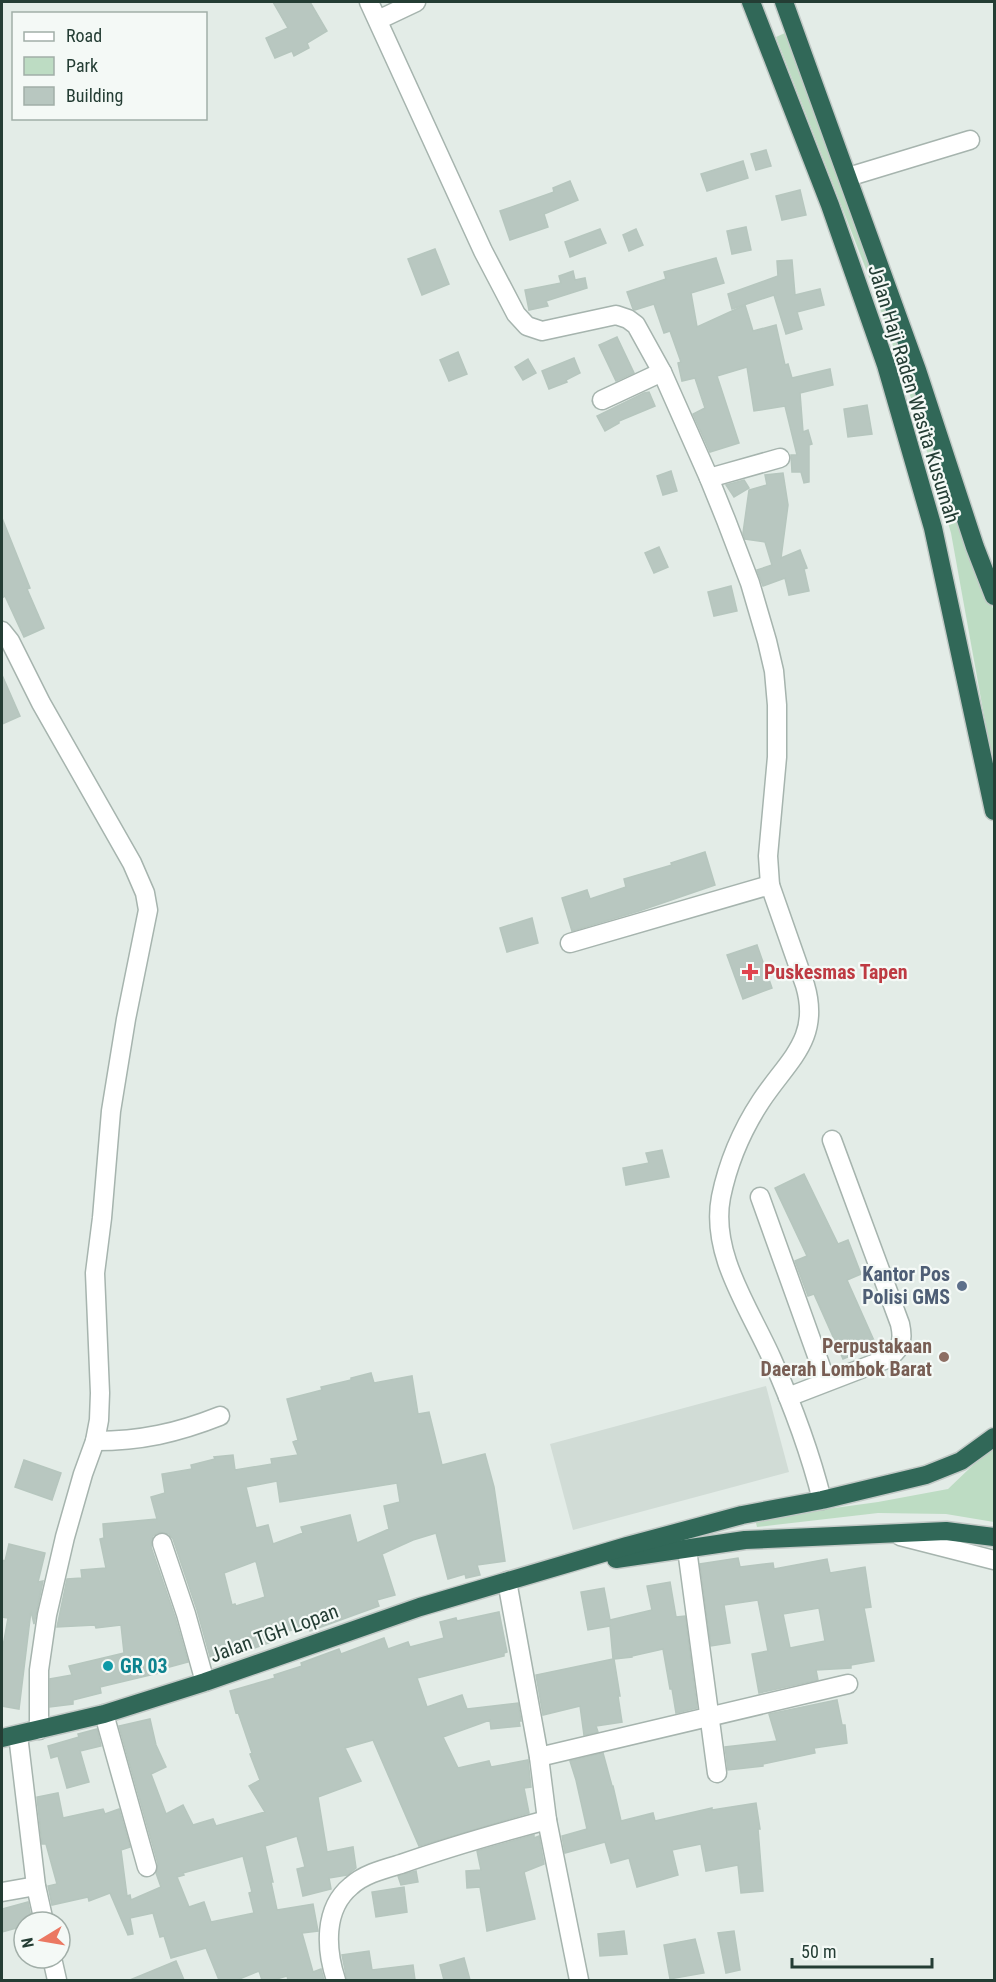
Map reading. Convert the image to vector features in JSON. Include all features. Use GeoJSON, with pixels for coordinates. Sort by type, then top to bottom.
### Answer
{"type":"FeatureCollection","features":[{"type":"Feature","properties":{"kind":"highway","name":"Jalan Haji Raden Wasita Kusumah"},"geometry":{"type":"LineString","coordinates":[[751,2],[830,206],[889,376],[933,528],[994,811]]}},
{"type":"Feature","properties":{"kind":"highway","name":"Jalan Haji Raden Wasita Kusumah"},"geometry":{"type":"LineString","coordinates":[[786,7],[848,177],[975,547],[994,596]]}},
{"type":"Feature","properties":{"kind":"highway"},"geometry":{"type":"LineString","coordinates":[[760,25],[786,7]]}},
{"type":"Feature","properties":{"kind":"highway"},"geometry":{"type":"LineString","coordinates":[[561,1567],[675,1532],[742,1515],[822,1500],[926,1475],[961,1461],[994,1437]]}},
{"type":"Feature","properties":{"kind":"highway"},"geometry":{"type":"LineString","coordinates":[[742,1515],[745,1540]]}},
{"type":"Feature","properties":{"kind":"highway"},"geometry":{"type":"LineString","coordinates":[[561,1567],[745,1540],[946,1531],[994,1537]]}},
{"type":"Feature","properties":{"kind":"highway","name":"Jalan TGH Lopan"},"geometry":{"type":"LineString","coordinates":[[10,1737],[104,1713],[205,1682],[358,1627],[507,1581],[561,1567]]}},
{"type":"Feature","properties":{"kind":"street"},"geometry":{"type":"LineString","coordinates":[[369,2],[483,251],[516,314],[527,326],[542,331],[611,316],[624,317],[636,326],[662,372],[710,478],[750,583],[774,671],[777,705],[777,757],[769,831],[770,885],[806,985],[810,1021],[799,1048],[761,1101],[742,1134],[727,1170],[718,1212],[718,1230],[725,1259],[788,1396],[816,1475],[822,1500]]}},
{"type":"Feature","properties":{"kind":"street"},"geometry":{"type":"LineString","coordinates":[[378,20],[416,2]]}},
{"type":"Feature","properties":{"kind":"street"},"geometry":{"type":"LineString","coordinates":[[848,177],[970,140]]}},
{"type":"Feature","properties":{"kind":"street"},"geometry":{"type":"LineString","coordinates":[[602,400],[662,372]]}},
{"type":"Feature","properties":{"kind":"street"},"geometry":{"type":"LineString","coordinates":[[710,478],[780,458]]}},
{"type":"Feature","properties":{"kind":"street"},"geometry":{"type":"LineString","coordinates":[[2,631],[10,641],[41,703],[132,863],[148,903],[145,931],[126,1020],[111,1111],[102,1218],[94,1273],[100,1393],[99,1420],[95,1441],[65,1537],[47,1615],[39,1670],[39,1730]]}},
{"type":"Feature","properties":{"kind":"street"},"geometry":{"type":"LineString","coordinates":[[570,943],[770,885]]}},
{"type":"Feature","properties":{"kind":"street"},"geometry":{"type":"LineString","coordinates":[[788,1396],[884,1360],[897,1352],[903,1342],[900,1324],[832,1140]]}},
{"type":"Feature","properties":{"kind":"street"},"geometry":{"type":"LineString","coordinates":[[760,1197],[826,1381]]}},
{"type":"Feature","properties":{"kind":"street"},"geometry":{"type":"LineString","coordinates":[[95,1441],[126,1441],[165,1434],[220,1416]]}},
{"type":"Feature","properties":{"kind":"street"},"geometry":{"type":"LineString","coordinates":[[888,1532],[994,1560]]}},
{"type":"Feature","properties":{"kind":"street"},"geometry":{"type":"LineString","coordinates":[[162,1543],[186,1614],[205,1682]]}},
{"type":"Feature","properties":{"kind":"street"},"geometry":{"type":"LineString","coordinates":[[687,1549],[717,1773]]}},
{"type":"Feature","properties":{"kind":"street"},"geometry":{"type":"LineString","coordinates":[[507,1581],[539,1757],[547,1820],[579,1980]]}},
{"type":"Feature","properties":{"kind":"street"},"geometry":{"type":"LineString","coordinates":[[539,1757],[848,1684]]}},
{"type":"Feature","properties":{"kind":"street"},"geometry":{"type":"LineString","coordinates":[[104,1713],[147,1867]]}},
{"type":"Feature","properties":{"kind":"street"},"geometry":{"type":"LineString","coordinates":[[10,1737],[41,1910]]}},
{"type":"Feature","properties":{"kind":"street"},"geometry":{"type":"LineString","coordinates":[[336,1980],[328,1949],[328,1932],[336,1907],[349,1887],[361,1878],[437,1851],[547,1820]]}},
{"type":"Feature","properties":{"kind":"street"},"geometry":{"type":"LineString","coordinates":[[2,1892],[36,1886]]}},
{"type":"Feature","properties":{"kind":"shaded area"},"geometry":{"type":"Polygon","coordinates":[[[766,1386],[789,1472],[573,1530],[550,1444],[766,1386]]]}},
{"type":"Feature","properties":{"kind":"green space"},"geometry":{"type":"Polygon","coordinates":[[[785,33],[884,281],[963,533],[994,611],[994,771],[951,533],[914,407],[871,282],[776,37],[785,33]]]}},
{"type":"Feature","properties":{"kind":"green space"},"geometry":{"type":"Polygon","coordinates":[[[994,1445],[994,1522],[946,1514],[878,1513],[757,1527],[755,1519],[878,1502],[948,1489],[994,1445]]]}},
{"type":"Feature","properties":{"kind":"building"},"geometry":{"type":"Polygon","coordinates":[[[273,2],[310,2],[327,31],[307,43],[309,48],[294,56],[292,51],[275,58],[266,38],[288,28],[273,2]]]}},
{"type":"Feature","properties":{"kind":"building"},"geometry":{"type":"Polygon","coordinates":[[[766,150],[771,166],[756,170],[751,154],[766,150]]]}},
{"type":"Feature","properties":{"kind":"building"},"geometry":{"type":"Polygon","coordinates":[[[743,161],[748,178],[707,191],[701,174],[743,161]]]}},
{"type":"Feature","properties":{"kind":"building"},"geometry":{"type":"Polygon","coordinates":[[[570,181],[578,200],[544,214],[548,227],[510,240],[500,211],[554,192],[553,188],[570,181]]]}},
{"type":"Feature","properties":{"kind":"building"},"geometry":{"type":"Polygon","coordinates":[[[800,190],[806,215],[782,220],[776,196],[800,190]]]}},
{"type":"Feature","properties":{"kind":"building"},"geometry":{"type":"Polygon","coordinates":[[[746,227],[751,250],[732,254],[727,231],[746,227]]]}},
{"type":"Feature","properties":{"kind":"building"},"geometry":{"type":"Polygon","coordinates":[[[600,229],[606,243],[570,257],[565,242],[600,229]]]}},
{"type":"Feature","properties":{"kind":"building"},"geometry":{"type":"Polygon","coordinates":[[[636,229],[643,245],[629,251],[623,235],[636,229]]]}},
{"type":"Feature","properties":{"kind":"building"},"geometry":{"type":"Polygon","coordinates":[[[435,249],[449,284],[422,295],[408,259],[435,249]]]}},
{"type":"Feature","properties":{"kind":"building"},"geometry":{"type":"Polygon","coordinates":[[[716,258],[724,283],[691,293],[697,327],[745,305],[753,331],[776,325],[785,365],[788,364],[792,378],[830,369],[833,385],[800,393],[803,432],[808,430],[812,444],[809,445],[809,482],[804,483],[801,472],[792,472],[791,455],[797,455],[785,406],[754,411],[747,367],[717,376],[739,443],[710,452],[693,414],[705,408],[695,378],[682,381],[678,363],[681,362],[670,331],[664,333],[654,304],[633,309],[627,292],[666,279],[664,272],[716,258]]]}},
{"type":"Feature","properties":{"kind":"building"},"geometry":{"type":"Polygon","coordinates":[[[792,260],[795,295],[820,289],[824,305],[797,312],[802,329],[786,334],[774,295],[732,309],[728,294],[778,276],[777,261],[792,260]]]}},
{"type":"Feature","properties":{"kind":"building"},"geometry":{"type":"Polygon","coordinates":[[[573,271],[575,280],[585,278],[587,288],[546,301],[548,306],[529,310],[525,290],[561,283],[559,276],[573,271]]]}},
{"type":"Feature","properties":{"kind":"building"},"geometry":{"type":"Polygon","coordinates":[[[617,337],[634,373],[616,381],[599,345],[617,337]]]}},
{"type":"Feature","properties":{"kind":"building"},"geometry":{"type":"Polygon","coordinates":[[[458,352],[467,374],[449,381],[440,360],[458,352]]]}},
{"type":"Feature","properties":{"kind":"building"},"geometry":{"type":"Polygon","coordinates":[[[574,358],[580,373],[566,380],[567,382],[549,389],[542,371],[574,358]]]}},
{"type":"Feature","properties":{"kind":"building"},"geometry":{"type":"Polygon","coordinates":[[[528,359],[536,373],[523,380],[515,367],[528,359]]]}},
{"type":"Feature","properties":{"kind":"building"},"geometry":{"type":"Polygon","coordinates":[[[649,392],[655,406],[619,421],[605,431],[597,416],[649,392]]]}},
{"type":"Feature","properties":{"kind":"building"},"geometry":{"type":"Polygon","coordinates":[[[867,405],[872,434],[848,437],[844,409],[867,405]]]}},
{"type":"Feature","properties":{"kind":"building"},"geometry":{"type":"Polygon","coordinates":[[[671,471],[677,491],[663,495],[657,476],[671,471]]]}},
{"type":"Feature","properties":{"kind":"building"},"geometry":{"type":"Polygon","coordinates":[[[783,473],[788,505],[781,558],[800,550],[807,568],[804,569],[809,591],[789,595],[785,578],[763,586],[757,570],[772,565],[765,542],[745,539],[743,533],[749,490],[767,485],[765,475],[783,473]]]}},
{"type":"Feature","properties":{"kind":"building"},"geometry":{"type":"Polygon","coordinates":[[[744,480],[749,488],[734,497],[726,485],[744,480]]]}},
{"type":"Feature","properties":{"kind":"building"},"geometry":{"type":"Polygon","coordinates":[[[2,518],[30,588],[27,589],[44,628],[24,637],[5,596],[2,598],[2,518]]]}},
{"type":"Feature","properties":{"kind":"building"},"geometry":{"type":"Polygon","coordinates":[[[659,547],[668,567],[654,573],[645,553],[659,547]]]}},
{"type":"Feature","properties":{"kind":"building"},"geometry":{"type":"Polygon","coordinates":[[[731,586],[737,611],[714,616],[708,592],[731,586]]]}},
{"type":"Feature","properties":{"kind":"building"},"geometry":{"type":"Polygon","coordinates":[[[2,675],[20,716],[2,724],[2,675]]]}},
{"type":"Feature","properties":{"kind":"building"},"geometry":{"type":"Polygon","coordinates":[[[705,852],[715,885],[572,931],[562,898],[587,890],[590,899],[626,887],[624,879],[672,865],[671,863],[705,852]]]}},
{"type":"Feature","properties":{"kind":"building"},"geometry":{"type":"Polygon","coordinates":[[[532,918],[538,943],[507,952],[500,928],[532,918]]]}},
{"type":"Feature","properties":{"kind":"building","name":"Puskesmas Tapen"},"geometry":{"type":"Polygon","coordinates":[[[757,945],[772,988],[743,999],[727,955],[757,945]]]}},
{"type":"Feature","properties":{"kind":"building"},"geometry":{"type":"Polygon","coordinates":[[[662,1150],[669,1177],[626,1185],[623,1168],[649,1163],[646,1153],[662,1150]]]}},
{"type":"Feature","properties":{"kind":"building"},"geometry":{"type":"Polygon","coordinates":[[[804,1174],[838,1244],[848,1240],[861,1274],[847,1280],[876,1345],[843,1359],[814,1294],[808,1296],[795,1261],[807,1256],[775,1188],[804,1174]]]}},
{"type":"Feature","properties":{"kind":"building"},"geometry":{"type":"Polygon","coordinates":[[[371,1373],[374,1383],[412,1376],[418,1414],[429,1412],[442,1465],[485,1454],[494,1487],[505,1561],[477,1565],[480,1575],[466,1578],[465,1574],[448,1579],[436,1533],[413,1540],[382,1554],[395,1595],[377,1600],[379,1606],[310,1631],[308,1625],[269,1637],[271,1642],[244,1652],[211,1660],[173,1539],[169,1534],[159,1532],[153,1536],[151,1547],[188,1662],[162,1669],[163,1672],[100,1687],[101,1693],[73,1700],[73,1704],[50,1707],[50,1679],[72,1675],[69,1666],[124,1653],[121,1625],[96,1628],[95,1625],[57,1627],[67,1579],[82,1578],[81,1570],[106,1568],[100,1539],[104,1538],[103,1524],[157,1519],[151,1497],[165,1493],[162,1474],[192,1469],[191,1465],[215,1459],[214,1457],[233,1455],[235,1470],[272,1464],[271,1459],[298,1455],[293,1442],[298,1440],[287,1399],[322,1390],[321,1387],[351,1380],[351,1378],[371,1373]],[[277,1481],[246,1487],[256,1528],[268,1525],[273,1544],[303,1533],[301,1527],[350,1515],[357,1543],[389,1529],[384,1506],[400,1502],[397,1483],[280,1502],[277,1481]],[[256,1561],[224,1573],[232,1605],[236,1606],[265,1597],[256,1561]]]}},
{"type":"Feature","properties":{"kind":"building"},"geometry":{"type":"Polygon","coordinates":[[[24,1460],[61,1473],[52,1500],[15,1487],[24,1460]]]}},
{"type":"Feature","properties":{"kind":"building"},"geometry":{"type":"Polygon","coordinates":[[[9,1544],[45,1553],[38,1582],[43,1581],[34,1624],[31,1611],[19,1709],[2,1706],[2,1652],[8,1618],[2,1617],[2,1560],[5,1561],[9,1544]]]}},
{"type":"Feature","properties":{"kind":"building"},"geometry":{"type":"Polygon","coordinates":[[[738,1558],[740,1567],[773,1563],[774,1569],[827,1559],[830,1573],[865,1567],[871,1607],[864,1608],[874,1661],[851,1665],[851,1668],[816,1670],[818,1680],[759,1693],[752,1654],[768,1651],[758,1600],[724,1605],[730,1643],[711,1646],[700,1564],[738,1558]],[[819,1608],[783,1614],[790,1648],[825,1641],[819,1608]]]}},
{"type":"Feature","properties":{"kind":"building"},"geometry":{"type":"Polygon","coordinates":[[[670,1582],[676,1617],[685,1616],[697,1708],[676,1713],[663,1649],[614,1659],[622,1722],[596,1726],[598,1732],[584,1735],[580,1706],[543,1715],[536,1675],[613,1659],[610,1626],[588,1630],[581,1592],[604,1588],[610,1620],[652,1610],[647,1586],[670,1582]]]}},
{"type":"Feature","properties":{"kind":"building"},"geometry":{"type":"Polygon","coordinates":[[[499,1612],[507,1652],[504,1656],[417,1678],[427,1707],[462,1695],[467,1709],[518,1703],[520,1726],[491,1729],[490,1720],[443,1737],[458,1768],[489,1761],[491,1767],[528,1760],[531,1787],[524,1788],[529,1813],[419,1846],[373,1740],[345,1748],[361,1781],[318,1797],[327,1852],[353,1847],[356,1868],[347,1875],[329,1878],[331,1889],[303,1896],[297,1869],[305,1867],[297,1836],[265,1846],[277,1910],[313,1904],[318,1931],[302,1933],[313,1972],[321,1969],[324,1980],[288,1980],[287,1976],[262,1980],[259,1971],[237,1980],[219,1980],[206,1948],[171,1958],[164,1936],[160,1937],[153,1913],[130,1918],[133,1934],[128,1935],[110,1893],[89,1901],[88,1897],[52,1905],[48,1886],[57,1884],[46,1844],[42,1844],[37,1797],[58,1793],[63,1818],[103,1809],[105,1814],[119,1809],[130,1847],[121,1850],[127,1896],[130,1895],[131,1900],[161,1887],[156,1873],[158,1864],[119,1726],[150,1719],[156,1745],[166,1767],[151,1774],[166,1814],[183,1805],[193,1825],[213,1819],[216,1826],[265,1812],[249,1786],[260,1780],[230,1691],[275,1678],[274,1675],[302,1666],[301,1663],[339,1649],[341,1654],[384,1638],[388,1649],[408,1642],[410,1647],[444,1638],[440,1622],[456,1618],[457,1621],[499,1612]],[[243,1856],[183,1873],[184,1875],[177,1877],[189,1907],[204,1902],[211,1922],[254,1913],[249,1893],[252,1892],[243,1856]]]}},
{"type":"Feature","properties":{"kind":"building"},"geometry":{"type":"Polygon","coordinates":[[[837,1700],[842,1725],[845,1725],[847,1743],[814,1748],[815,1753],[763,1764],[763,1766],[728,1770],[725,1747],[777,1741],[769,1714],[837,1700]]]}},
{"type":"Feature","properties":{"kind":"building"},"geometry":{"type":"Polygon","coordinates":[[[97,1729],[101,1746],[80,1751],[89,1782],[67,1788],[58,1756],[51,1758],[48,1746],[97,1729]]]}},
{"type":"Feature","properties":{"kind":"building"},"geometry":{"type":"Polygon","coordinates":[[[603,1753],[621,1821],[653,1813],[655,1821],[712,1808],[712,1810],[756,1803],[760,1829],[758,1829],[763,1891],[741,1893],[738,1865],[706,1871],[701,1844],[672,1850],[678,1875],[637,1887],[629,1858],[611,1863],[605,1842],[565,1853],[562,1836],[587,1829],[570,1761],[603,1753]]]}},
{"type":"Feature","properties":{"kind":"building"},"geometry":{"type":"Polygon","coordinates":[[[534,1835],[534,1838],[539,1836],[544,1864],[524,1872],[535,1919],[487,1931],[480,1887],[467,1888],[466,1871],[481,1870],[477,1851],[534,1835]]]}},
{"type":"Feature","properties":{"kind":"building"},"geometry":{"type":"Polygon","coordinates":[[[416,1871],[418,1882],[401,1885],[398,1876],[416,1871]]]}},
{"type":"Feature","properties":{"kind":"building"},"geometry":{"type":"Polygon","coordinates":[[[404,1887],[407,1912],[376,1917],[372,1892],[404,1887]]]}},
{"type":"Feature","properties":{"kind":"building"},"geometry":{"type":"Polygon","coordinates":[[[28,1902],[30,1910],[12,1910],[12,1929],[2,1932],[2,1909],[28,1902]]]}},
{"type":"Feature","properties":{"kind":"building"},"geometry":{"type":"Polygon","coordinates":[[[624,1931],[627,1954],[600,1956],[598,1934],[624,1931]]]}},
{"type":"Feature","properties":{"kind":"building"},"geometry":{"type":"Polygon","coordinates":[[[734,1931],[740,1970],[726,1973],[718,1933],[734,1931]]]}},
{"type":"Feature","properties":{"kind":"building"},"geometry":{"type":"Polygon","coordinates":[[[695,1939],[704,1973],[670,1979],[664,1945],[695,1939]]]}},
{"type":"Feature","properties":{"kind":"building"},"geometry":{"type":"Polygon","coordinates":[[[369,1951],[372,1970],[413,1965],[415,1980],[347,1980],[342,1955],[369,1951]]]}},
{"type":"Feature","properties":{"kind":"building"},"geometry":{"type":"Polygon","coordinates":[[[464,1958],[470,1980],[444,1980],[440,1965],[464,1958]]]}},
{"type":"Feature","properties":{"kind":"building"},"geometry":{"type":"Polygon","coordinates":[[[176,1961],[184,1980],[130,1980],[176,1961]]]}},
{"type":"Feature","properties":{"kind":"place","name":"Puskesmas Tapen"},"geometry":{"type":"Point","coordinates":[750,972]}},
{"type":"Feature","properties":{"kind":"place","name":"Kantor Pos Polisi GMS"},"geometry":{"type":"Point","coordinates":[962,1286]}},
{"type":"Feature","properties":{"kind":"place","name":"Perpustakaan Daerah Lombok Barat"},"geometry":{"type":"Point","coordinates":[944,1357]}},
{"type":"Feature","properties":{"kind":"place","name":"GR 03"},"geometry":{"type":"Point","coordinates":[108,1666]}}]}
